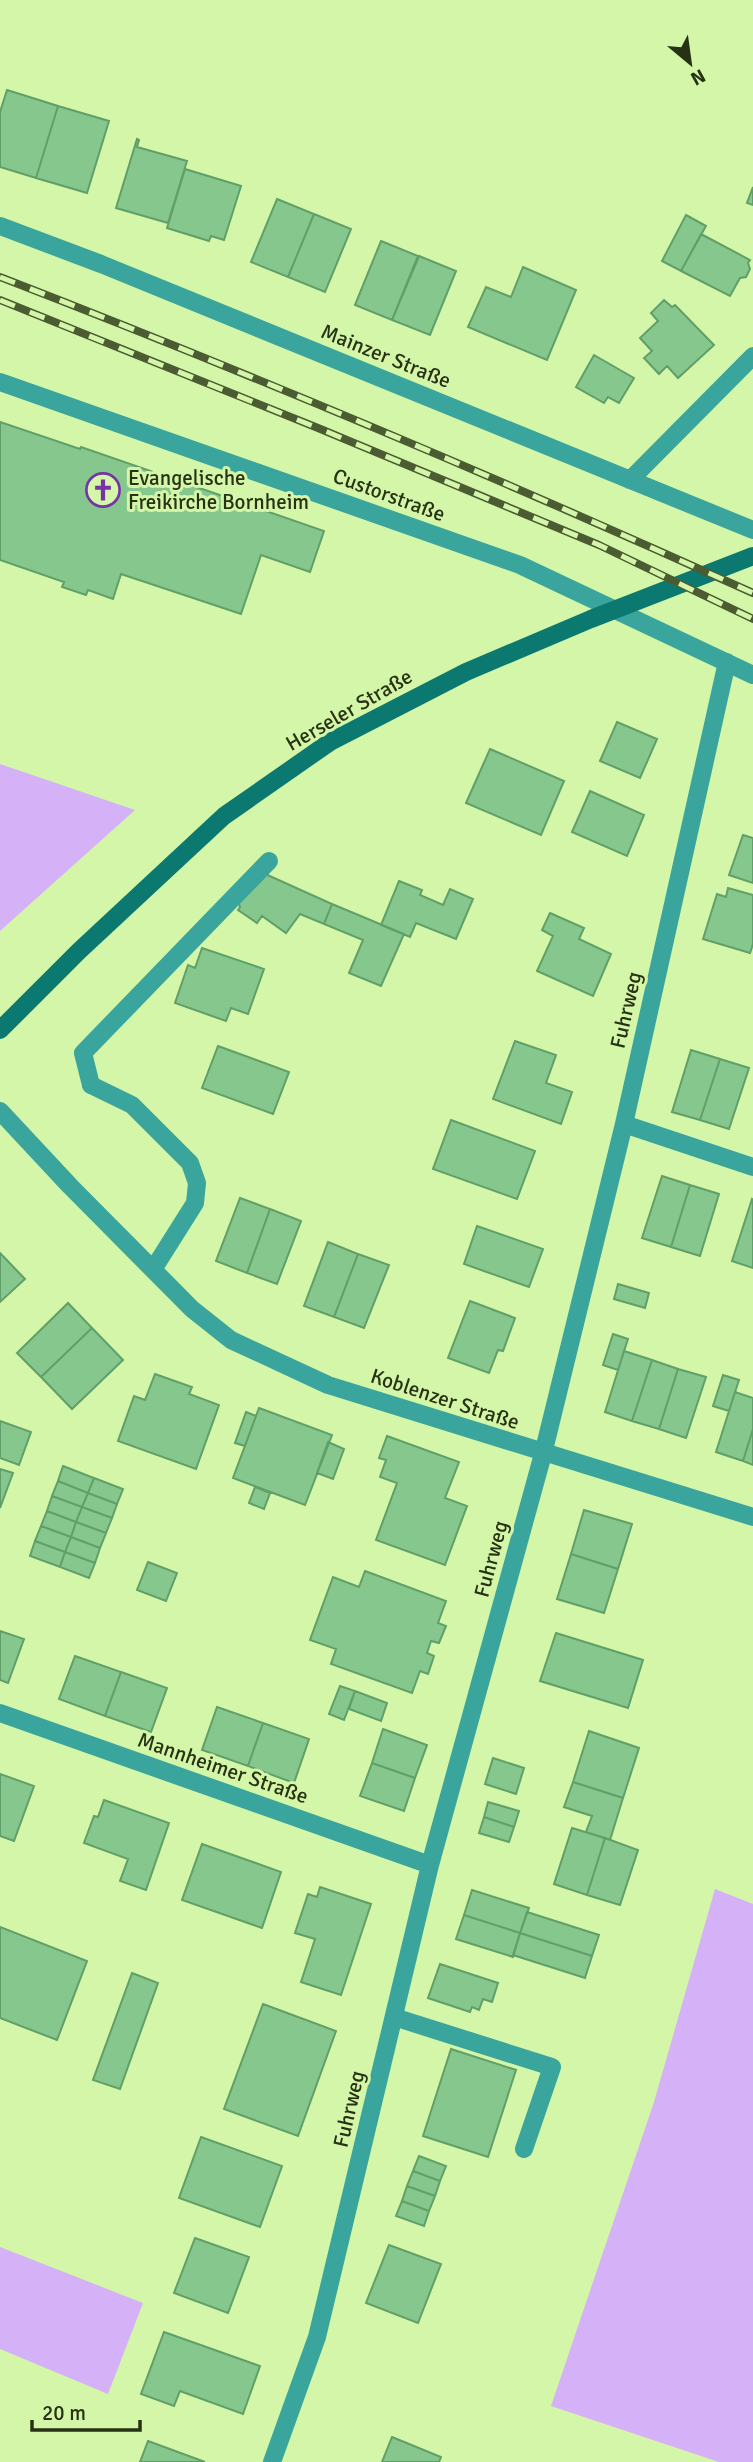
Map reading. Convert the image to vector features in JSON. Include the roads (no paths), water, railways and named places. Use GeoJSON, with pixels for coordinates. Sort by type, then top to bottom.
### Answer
{"type":"FeatureCollection","features":[{"type":"Feature","properties":{"kind":"main road","name":"Herseler Straße"},"geometry":{"type":"LineString","coordinates":[[0,1030],[79,951],[224,816],[330,742],[466,671],[753,556]]}},
{"type":"Feature","properties":{"kind":"street","name":"Mainzer Straße"},"geometry":{"type":"LineString","coordinates":[[0,226],[101,264],[753,530]]}},
{"type":"Feature","properties":{"kind":"street"},"geometry":{"type":"LineString","coordinates":[[630,480],[753,356]]}},
{"type":"Feature","properties":{"kind":"street","name":"Custorstraße"},"geometry":{"type":"LineString","coordinates":[[0,382],[520,565],[753,675]]}},
{"type":"Feature","properties":{"kind":"street","name":"Fuhrweg"},"geometry":{"type":"LineString","coordinates":[[272,2462],[317,2337],[430,1865],[543,1454],[624,1124],[727,662]]}},
{"type":"Feature","properties":{"kind":"street"},"geometry":{"type":"LineString","coordinates":[[154,1268],[195,1203],[197,1183],[190,1163],[132,1105],[91,1085],[83,1053],[269,861]]}},
{"type":"Feature","properties":{"kind":"street","name":"Koblenzer Straße"},"geometry":{"type":"LineString","coordinates":[[0,1111],[192,1309],[231,1340],[328,1385],[543,1454],[753,1517]]}},
{"type":"Feature","properties":{"kind":"street"},"geometry":{"type":"LineString","coordinates":[[624,1124],[753,1167]]}},
{"type":"Feature","properties":{"kind":"street","name":"Mannheimer Straße"},"geometry":{"type":"LineString","coordinates":[[0,1713],[430,1865]]}},
{"type":"Feature","properties":{"kind":"street"},"geometry":{"type":"LineString","coordinates":[[394,2017],[552,2067],[524,2149]]}},
{"type":"Feature","properties":{"kind":"railway"},"geometry":{"type":"LineString","coordinates":[[0,277],[379,430],[753,593]]}},
{"type":"Feature","properties":{"kind":"railway"},"geometry":{"type":"LineString","coordinates":[[0,300],[599,545],[753,619]]}},
{"type":"Feature","properties":{"kind":"place","name":"Evangelische Freikirche Bornheim"},"geometry":{"type":"Point","coordinates":[103,490]}}]}
